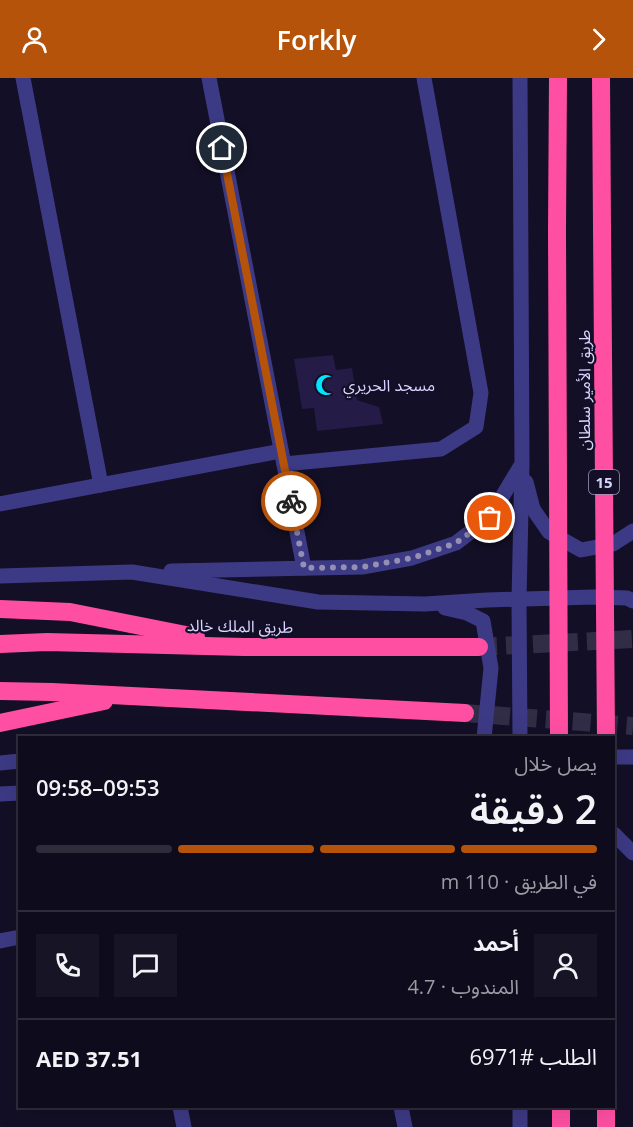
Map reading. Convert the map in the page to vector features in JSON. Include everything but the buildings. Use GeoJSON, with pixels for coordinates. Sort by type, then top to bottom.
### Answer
{"type":"FeatureCollection","features":[{"type":"Feature","properties":{"kind":"highway","name":"طريق الأمير سلطان"},"geometry":{"type":"LineString","coordinates":[[558,78],[560,736]]}},
{"type":"Feature","properties":{"kind":"highway","name":"طريق الأمير سلطان"},"geometry":{"type":"LineString","coordinates":[[601,78],[606,736]]}},
{"type":"Feature","properties":{"kind":"highway"},"geometry":{"type":"LineString","coordinates":[[0,609],[70,612],[244,647]]}},
{"type":"Feature","properties":{"kind":"highway","name":"طريق الملك خالد"},"geometry":{"type":"LineString","coordinates":[[0,644],[47,642],[244,647],[479,646]]}},
{"type":"Feature","properties":{"kind":"highway"},"geometry":{"type":"LineString","coordinates":[[0,691],[465,713]]}},
{"type":"Feature","properties":{"kind":"highway"},"geometry":{"type":"LineString","coordinates":[[0,723],[126,696]]}},
{"type":"Feature","properties":{"kind":"highway"},"geometry":{"type":"LineString","coordinates":[[561,1108],[561,1127]]}},
{"type":"Feature","properties":{"kind":"highway"},"geometry":{"type":"LineString","coordinates":[[606,1108],[606,1127]]}},
{"type":"Feature","properties":{"kind":"street"},"geometry":{"type":"LineString","coordinates":[[22,78],[101,484]]}},
{"type":"Feature","properties":{"kind":"street"},"geometry":{"type":"LineString","coordinates":[[209,78],[304,568]]}},
{"type":"Feature","properties":{"kind":"street"},"geometry":{"type":"LineString","coordinates":[[0,504],[101,484],[282,458],[441,449],[476,427],[481,393],[424,78]]}},
{"type":"Feature","properties":{"kind":"street"},"geometry":{"type":"LineString","coordinates":[[520,78],[522,465],[519,600],[520,736]]}},
{"type":"Feature","properties":{"kind":"street"},"geometry":{"type":"LineString","coordinates":[[522,465],[533,509],[549,532],[581,550],[613,544],[633,531]]}},
{"type":"Feature","properties":{"kind":"street"},"geometry":{"type":"LineString","coordinates":[[0,576],[362,567],[412,558],[456,543],[490,518],[522,465]]}},
{"type":"Feature","properties":{"kind":"street"},"geometry":{"type":"LineString","coordinates":[[132,572],[318,602],[424,604],[593,597],[633,600]]}},
{"type":"Feature","properties":{"kind":"street"},"geometry":{"type":"LineString","coordinates":[[424,604],[467,613],[483,621],[492,668],[484,736]]}},
{"type":"Feature","properties":{"kind":"street"},"geometry":{"type":"LineString","coordinates":[[615,757],[633,757]]}},
{"type":"Feature","properties":{"kind":"street"},"geometry":{"type":"LineString","coordinates":[[0,763],[18,761]]}},
{"type":"Feature","properties":{"kind":"street"},"geometry":{"type":"LineString","coordinates":[[0,795],[18,793]]}},
{"type":"Feature","properties":{"kind":"street"},"geometry":{"type":"LineString","coordinates":[[615,835],[633,853]]}},
{"type":"Feature","properties":{"kind":"street"},"geometry":{"type":"LineString","coordinates":[[0,941],[18,937]]}},
{"type":"Feature","properties":{"kind":"street"},"geometry":{"type":"LineString","coordinates":[[180,1108],[184,1127]]}},
{"type":"Feature","properties":{"kind":"street"},"geometry":{"type":"LineString","coordinates":[[401,1108],[405,1127]]}},
{"type":"Feature","properties":{"kind":"street"},"geometry":{"type":"LineString","coordinates":[[520,1108],[520,1127]]}},
{"type":"Feature","properties":{"kind":"tunnel"},"geometry":{"type":"LineString","coordinates":[[479,647],[633,639]]}},
{"type":"Feature","properties":{"kind":"tunnel"},"geometry":{"type":"LineString","coordinates":[[465,713],[633,726]]}},
{"type":"Feature","properties":{"kind":"way so far"},"geometry":{"type":"LineString","coordinates":[[291,501],[304,568],[362,567],[412,558],[456,543],[490,518]]}},
{"type":"Feature","properties":{"kind":"place","name":"مسجد الحريري"},"geometry":{"type":"Point","coordinates":[326,385]}},
{"type":"Feature","properties":{"kind":"route"},"geometry":{"type":"LineString","coordinates":[[222,148],[291,501]]}}]}
